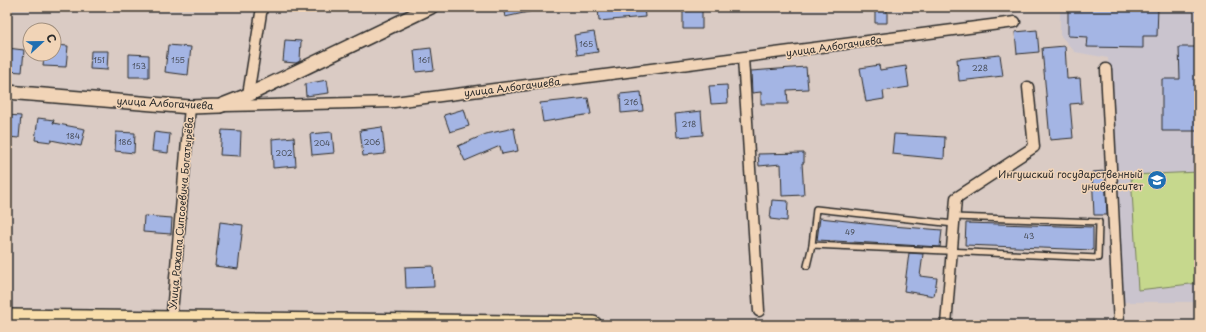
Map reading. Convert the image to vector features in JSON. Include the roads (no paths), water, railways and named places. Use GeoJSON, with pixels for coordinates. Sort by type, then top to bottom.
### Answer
{"type":"FeatureCollection","features":[{"type":"Feature","properties":{"kind":"highway"},"geometry":{"type":"LineString","coordinates":[[7,318],[172,322],[593,325]]}},
{"type":"Feature","properties":{"kind":"street"},"geometry":{"type":"LineString","coordinates":[[248,95],[262,7]]}},
{"type":"Feature","properties":{"kind":"street"},"geometry":{"type":"LineString","coordinates":[[220,106],[248,95],[431,7]]}},
{"type":"Feature","properties":{"kind":"street","name":"улица Албогачиева"},"geometry":{"type":"LineString","coordinates":[[7,92],[190,107],[394,102],[1015,22]]}},
{"type":"Feature","properties":{"kind":"street"},"geometry":{"type":"LineString","coordinates":[[743,58],[759,311]]}},
{"type":"Feature","properties":{"kind":"street"},"geometry":{"type":"LineString","coordinates":[[1106,68],[1119,325]]}},
{"type":"Feature","properties":{"kind":"street"},"geometry":{"type":"LineString","coordinates":[[946,325],[956,198],[1034,147],[1028,87]]}},
{"type":"Feature","properties":{"kind":"street","name":"Улица Ражапа Сипсоевича Богатырёва"},"geometry":{"type":"LineString","coordinates":[[172,322],[190,107]]}},
{"type":"Feature","properties":{"kind":"lane"},"geometry":{"type":"LineString","coordinates":[[807,266],[812,246],[816,209],[954,220],[1100,222],[1098,258],[812,246]]}},
{"type":"Feature","properties":{"kind":"place","name":"Ингушский государственный университет"},"geometry":{"type":"Point","coordinates":[1157,180]}}]}
